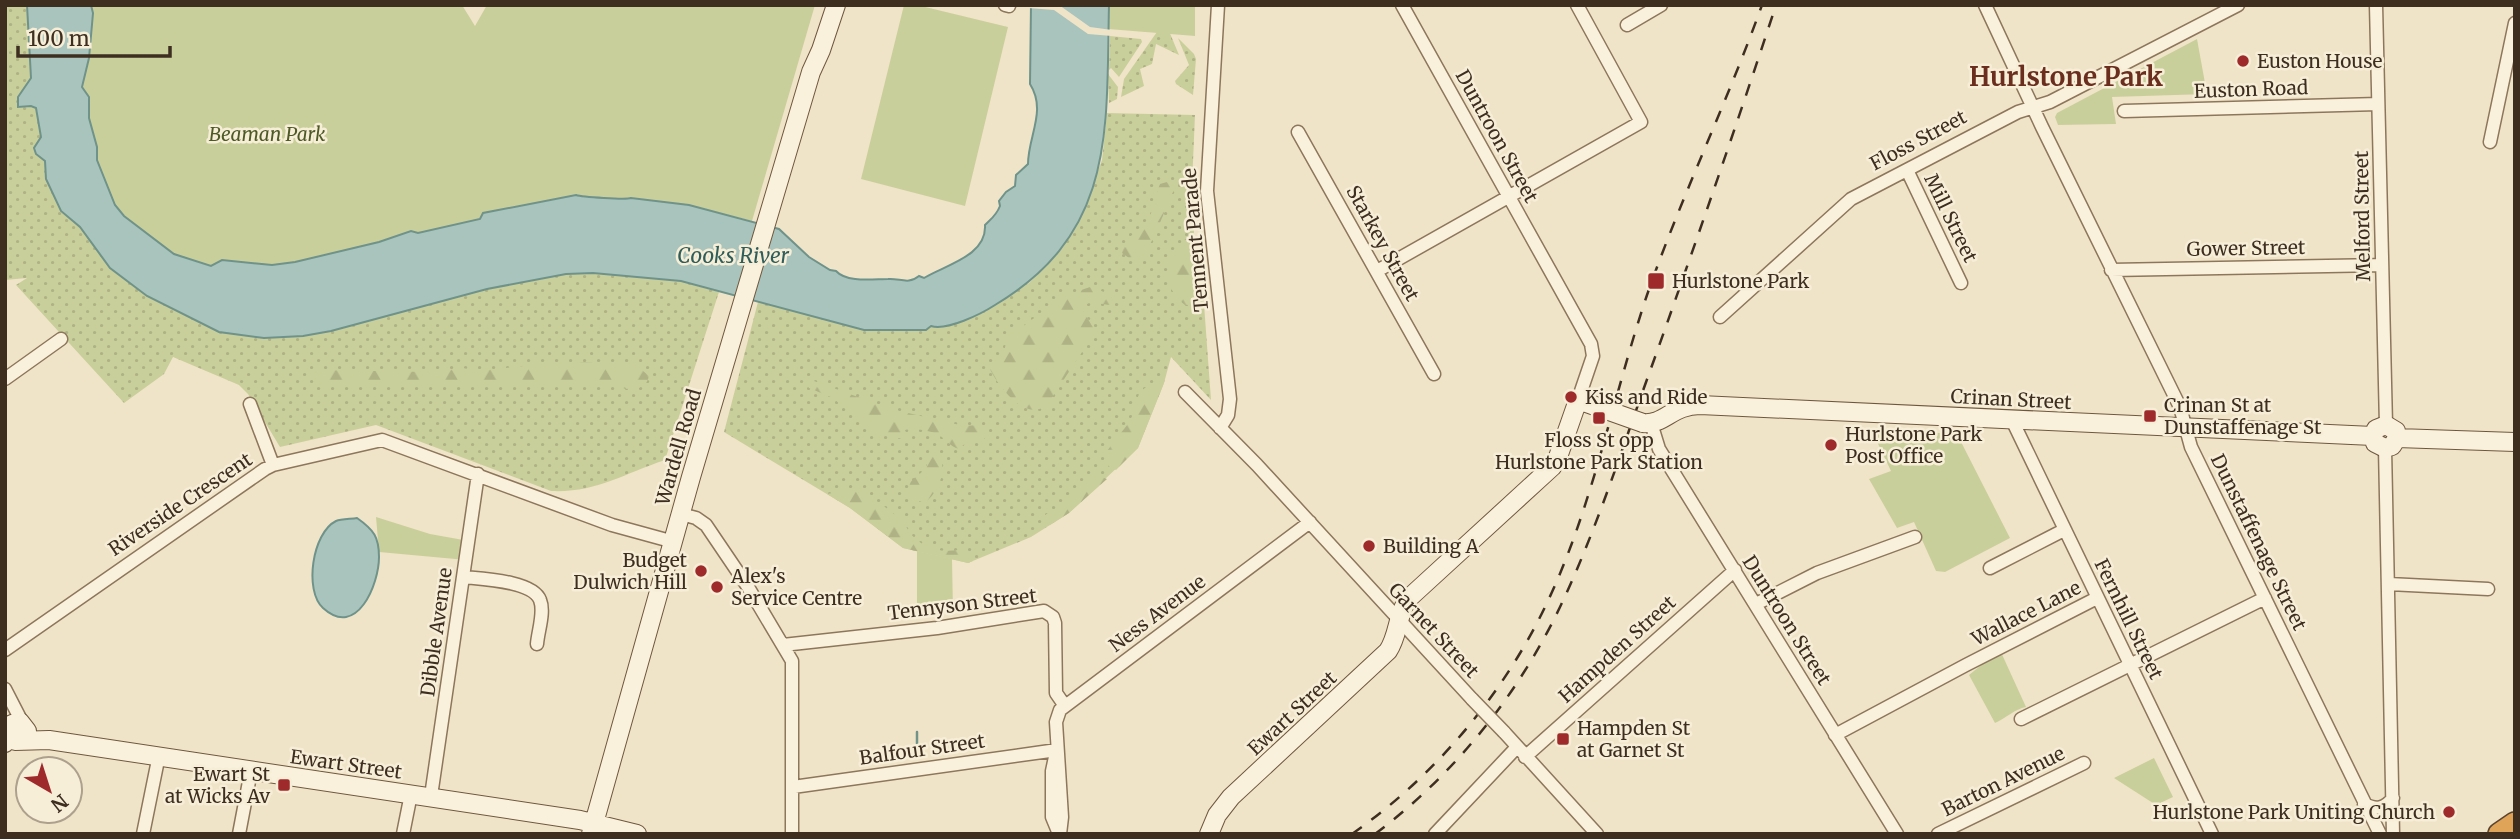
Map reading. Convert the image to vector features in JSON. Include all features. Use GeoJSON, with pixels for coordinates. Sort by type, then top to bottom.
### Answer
{"type":"FeatureCollection","features":[{"type":"Feature","properties":{"kind":"highway"},"geometry":{"type":"LineString","coordinates":[[2499,834],[2515,823]]}},
{"type":"Feature","properties":{"kind":"street","name":"Wardell Road"},"geometry":{"type":"LineString","coordinates":[[811,72],[813,48],[826,5]]}},
{"type":"Feature","properties":{"kind":"street","name":"Wardell Road"},"geometry":{"type":"LineString","coordinates":[[593,828],[742,300],[811,72],[836,5]]}},
{"type":"Feature","properties":{"kind":"street","name":"Tennent Parade"},"geometry":{"type":"LineString","coordinates":[[1218,5],[1207,178],[1230,399],[1228,415],[1220,428]]}},
{"type":"Feature","properties":{"kind":"street","name":"Duntroon Street"},"geometry":{"type":"LineString","coordinates":[[1402,5],[1593,348],[1593,356],[1578,400]]}},
{"type":"Feature","properties":{"kind":"street"},"geometry":{"type":"LineString","coordinates":[[1377,271],[1640,122],[1577,5]]}},
{"type":"Feature","properties":{"kind":"street"},"geometry":{"type":"LineString","coordinates":[[1627,25],[1661,5]]}},
{"type":"Feature","properties":{"kind":"street","name":"Dunstaffenage Street"},"geometry":{"type":"LineString","coordinates":[[1985,5],[2111,270],[2180,407],[2191,447],[2364,804],[2386,832]]}},
{"type":"Feature","properties":{"kind":"street","name":"Floss Street"},"geometry":{"type":"LineString","coordinates":[[1720,317],[1852,199],[2018,111],[2050,102],[2238,5]]}},
{"type":"Feature","properties":{"kind":"street","name":"Melford Street"},"geometry":{"type":"LineString","coordinates":[[2376,5],[2393,797],[2386,832]]}},
{"type":"Feature","properties":{"kind":"street"},"geometry":{"type":"LineString","coordinates":[[2490,142],[2515,23]]}},
{"type":"Feature","properties":{"kind":"street","name":"Euston Road"},"geometry":{"type":"LineString","coordinates":[[2124,111],[2378,104]]}},
{"type":"Feature","properties":{"kind":"street","name":"Starkey Street"},"geometry":{"type":"LineString","coordinates":[[1298,132],[1434,374]]}},
{"type":"Feature","properties":{"kind":"street","name":"Mill Street"},"geometry":{"type":"LineString","coordinates":[[1907,170],[1961,283]]}},
{"type":"Feature","properties":{"kind":"street","name":"Gower Street"},"geometry":{"type":"LineString","coordinates":[[2111,270],[2382,265]]}},
{"type":"Feature","properties":{"kind":"street"},"geometry":{"type":"LineString","coordinates":[[5,379],[61,339]]}},
{"type":"Feature","properties":{"kind":"street","name":"Garnet Street"},"geometry":{"type":"LineString","coordinates":[[1185,392],[1310,522],[1597,834]]}},
{"type":"Feature","properties":{"kind":"street"},"geometry":{"type":"LineString","coordinates":[[1400,621],[1403,607],[1409,598],[1552,467],[1578,400],[1647,423]]}},
{"type":"Feature","properties":{"kind":"street"},"geometry":{"type":"LineString","coordinates":[[250,404],[273,465]]}},
{"type":"Feature","properties":{"kind":"street","name":"Crinan Street"},"geometry":{"type":"LineString","coordinates":[[1647,423],[1678,408],[1691,405],[2515,442]]}},
{"type":"Feature","properties":{"kind":"street","name":"Fernhill Street"},"geometry":{"type":"LineString","coordinates":[[2012,420],[2212,834]]}},
{"type":"Feature","properties":{"kind":"street","name":"Duntroon Street"},"geometry":{"type":"LineString","coordinates":[[1647,423],[1659,449],[1897,834]]}},
{"type":"Feature","properties":{"kind":"street","name":"Riverside Crescent"},"geometry":{"type":"LineString","coordinates":[[5,650],[204,510],[273,465],[382,440],[612,525],[674,542]]}},
{"type":"Feature","properties":{"kind":"street","name":"Dibble Avenue"},"geometry":{"type":"LineString","coordinates":[[431,796],[478,474]]}},
{"type":"Feature","properties":{"kind":"street"},"geometry":{"type":"LineString","coordinates":[[681,514],[696,518],[706,525],[792,661],[792,834]]}},
{"type":"Feature","properties":{"kind":"street","name":"Ness Avenue"},"geometry":{"type":"LineString","coordinates":[[1065,706],[1310,522]]}},
{"type":"Feature","properties":{"kind":"street"},"geometry":{"type":"LineString","coordinates":[[1990,568],[2064,530]]}},
{"type":"Feature","properties":{"kind":"street"},"geometry":{"type":"LineString","coordinates":[[1756,604],[1816,573],[1915,537]]}},
{"type":"Feature","properties":{"kind":"street","name":"Hampden Street"},"geometry":{"type":"LineString","coordinates":[[1436,834],[1521,752],[1735,570]]}},
{"type":"Feature","properties":{"kind":"street"},"geometry":{"type":"LineString","coordinates":[[464,577],[531,589],[541,600],[542,607],[537,644]]}},
{"type":"Feature","properties":{"kind":"street"},"geometry":{"type":"LineString","coordinates":[[2389,584],[2488,589]]}},
{"type":"Feature","properties":{"kind":"street","name":"Wallace Lane"},"geometry":{"type":"LineString","coordinates":[[1835,735],[2097,598]]}},
{"type":"Feature","properties":{"kind":"street"},"geometry":{"type":"LineString","coordinates":[[2021,719],[2265,598]]}},
{"type":"Feature","properties":{"kind":"street","name":"Tennyson Street"},"geometry":{"type":"LineString","coordinates":[[783,645],[937,628],[1044,611],[1051,614],[1055,623],[1056,693],[1065,706]]}},
{"type":"Feature","properties":{"kind":"street","name":"Ewart Street"},"geometry":{"type":"LineString","coordinates":[[1209,834],[1217,815],[1231,797],[1388,652],[1400,621]]}},
{"type":"Feature","properties":{"kind":"street"},"geometry":{"type":"LineString","coordinates":[[6,692],[15,736]]}},
{"type":"Feature","properties":{"kind":"street"},"geometry":{"type":"LineString","coordinates":[[1059,834],[1062,817],[1061,771],[1056,718],[1065,706]]}},
{"type":"Feature","properties":{"kind":"street","name":"Ewart Street"},"geometry":{"type":"LineString","coordinates":[[15,736],[431,796],[593,828],[635,833]]}},
{"type":"Feature","properties":{"kind":"street","name":"Balfour Street"},"geometry":{"type":"LineString","coordinates":[[793,787],[1057,750]]}},
{"type":"Feature","properties":{"kind":"street"},"geometry":{"type":"LineString","coordinates":[[143,834],[159,755]]}},
{"type":"Feature","properties":{"kind":"street","name":"Barton Avenue"},"geometry":{"type":"LineString","coordinates":[[1938,834],[2084,763]]}},
{"type":"Feature","properties":{"kind":"street"},"geometry":{"type":"LineString","coordinates":[[239,834],[251,771]]}},
{"type":"Feature","properties":{"kind":"street"},"geometry":{"type":"LineString","coordinates":[[403,834],[411,794]]}},
{"type":"Feature","properties":{"kind":"street"},"geometry":{"type":"LineString","coordinates":[[2364,804],[2375,809],[2381,808],[2393,797]]}},
{"type":"Feature","properties":{"kind":"street"},"geometry":{"type":"LineString","coordinates":[[629,834],[635,833]]}},
{"type":"Feature","properties":{"kind":"green space"},"geometry":{"type":"Polygon","coordinates":[[[5,5],[27,5],[31,78],[18,107],[36,108],[41,137],[34,148],[45,161],[46,179],[61,211],[80,227],[110,268],[165,305],[219,332],[264,338],[303,336],[487,289],[566,274],[593,273],[681,281],[719,292],[665,460],[596,486],[551,491],[376,425],[280,447],[248,394],[239,385],[173,357],[164,374],[124,403],[16,285],[27,278],[5,280],[5,5]]]}},
{"type":"Feature","properties":{"kind":"green space","name":"Beaman Park"},"geometry":{"type":"Polygon","coordinates":[[[91,5],[462,5],[475,26],[487,5],[815,5],[752,221],[689,205],[576,195],[483,213],[480,219],[418,233],[411,231],[379,242],[295,262],[272,265],[222,260],[211,266],[174,254],[124,216],[115,205],[97,160],[88,97],[82,87],[89,58],[93,13],[91,5]]]}},
{"type":"Feature","properties":{"kind":"green space"},"geometry":{"type":"Polygon","coordinates":[[[904,5],[917,5],[1008,27],[965,206],[861,179],[904,5]]]}},
{"type":"Feature","properties":{"kind":"green space"},"geometry":{"type":"Polygon","coordinates":[[[1109,5],[1195,5],[1195,36],[1108,29],[1109,5]]]}},
{"type":"Feature","properties":{"kind":"green space"},"geometry":{"type":"Polygon","coordinates":[[[1159,29],[1169,31],[1179,55],[1156,44],[1152,64],[1140,69],[1144,86],[1121,97],[1124,79],[1159,29]]]}},
{"type":"Feature","properties":{"kind":"green space"},"geometry":{"type":"Polygon","coordinates":[[[1110,36],[1141,39],[1142,42],[1119,77],[1111,68],[1109,70],[1110,36]]]}},
{"type":"Feature","properties":{"kind":"green space"},"geometry":{"type":"Polygon","coordinates":[[[1178,38],[1196,59],[1193,95],[1175,81],[1189,65],[1178,38]]]}},
{"type":"Feature","properties":{"kind":"green space"},"geometry":{"type":"Polygon","coordinates":[[[2197,39],[2207,94],[2112,97],[2116,124],[2058,125],[2055,117],[2057,113],[2197,39]]]}},
{"type":"Feature","properties":{"kind":"green space"},"geometry":{"type":"Polygon","coordinates":[[[1108,74],[1118,87],[1117,99],[1109,103],[1108,74]]]}},
{"type":"Feature","properties":{"kind":"green space"},"geometry":{"type":"Polygon","coordinates":[[[1107,113],[1195,115],[1192,185],[1194,233],[1204,304],[1211,400],[1171,357],[1164,383],[1138,448],[1069,513],[1031,537],[968,563],[903,548],[850,508],[724,432],[758,302],[864,330],[931,326],[1029,283],[1062,249],[1082,214],[1102,160],[1107,113]]]}},
{"type":"Feature","properties":{"kind":"green space"},"geometry":{"type":"Polygon","coordinates":[[[1172,183],[1175,188],[1147,250],[1136,263],[1122,253],[1123,247],[1149,217],[1160,184],[1172,183]]]}},
{"type":"Feature","properties":{"kind":"green space"},"geometry":{"type":"Polygon","coordinates":[[[1194,233],[1204,304],[1185,305],[1171,287],[1168,267],[1176,248],[1194,233]]]}},
{"type":"Feature","properties":{"kind":"green space"},"geometry":{"type":"Polygon","coordinates":[[[1090,287],[1111,296],[1113,302],[1109,305],[1091,302],[1085,305],[1083,311],[1093,327],[1084,349],[1047,405],[1039,409],[1021,406],[1005,392],[989,367],[1004,351],[1007,340],[1022,327],[1064,296],[1090,287]]]}},
{"type":"Feature","properties":{"kind":"green space"},"geometry":{"type":"Polygon","coordinates":[[[585,362],[637,366],[649,376],[641,387],[626,389],[595,383],[321,384],[313,376],[313,372],[320,370],[428,372],[463,368],[477,371],[585,362]]]}},
{"type":"Feature","properties":{"kind":"green space"},"geometry":{"type":"Polygon","coordinates":[[[808,381],[891,409],[964,426],[980,425],[988,429],[988,436],[981,441],[970,439],[959,449],[939,435],[927,431],[905,430],[909,441],[870,430],[833,398],[809,388],[808,381]]]}},
{"type":"Feature","properties":{"kind":"green space"},"geometry":{"type":"Polygon","coordinates":[[[1164,383],[1138,448],[1116,470],[1111,468],[1104,455],[1128,424],[1138,396],[1145,388],[1164,383]]]}},
{"type":"Feature","properties":{"kind":"green space"},"geometry":{"type":"Polygon","coordinates":[[[1871,429],[1957,434],[2010,538],[1945,572],[1936,571],[1914,522],[1897,528],[1869,479],[1891,471],[1871,429]]]}},
{"type":"Feature","properties":{"kind":"green space"},"geometry":{"type":"Polygon","coordinates":[[[934,446],[942,460],[941,476],[935,492],[924,503],[910,497],[909,491],[911,482],[928,463],[934,446]]]}},
{"type":"Feature","properties":{"kind":"green space"},"geometry":{"type":"Polygon","coordinates":[[[1095,475],[1107,479],[1069,513],[1050,525],[1044,516],[1065,503],[1082,484],[1095,475]]]}},
{"type":"Feature","properties":{"kind":"green space"},"geometry":{"type":"Polygon","coordinates":[[[851,490],[884,507],[902,521],[925,546],[942,551],[960,550],[973,561],[968,563],[903,548],[827,494],[851,490]]]}},
{"type":"Feature","properties":{"kind":"green space"},"geometry":{"type":"Polygon","coordinates":[[[376,517],[430,534],[469,541],[466,560],[379,552],[376,517]]]}},
{"type":"Feature","properties":{"kind":"green space"},"geometry":{"type":"Polygon","coordinates":[[[917,551],[952,559],[953,610],[917,614],[917,551]]]}},
{"type":"Feature","properties":{"kind":"green space"},"geometry":{"type":"Polygon","coordinates":[[[2000,650],[2026,707],[1995,723],[1969,675],[2000,650]]]}},
{"type":"Feature","properties":{"kind":"green space"},"geometry":{"type":"Polygon","coordinates":[[[2154,758],[2173,797],[2156,805],[2114,778],[2154,758]]]}},
{"type":"Feature","properties":{"kind":"water","name":"Cooks River"},"geometry":{"type":"Polygon","coordinates":[[[27,5],[91,5],[93,13],[89,58],[82,87],[89,97],[89,118],[97,147],[97,160],[115,205],[124,216],[174,254],[211,266],[222,260],[272,265],[295,262],[379,242],[411,231],[418,233],[480,219],[483,213],[576,195],[689,205],[779,229],[809,257],[847,277],[908,281],[919,276],[924,278],[963,258],[979,245],[984,236],[985,225],[1000,206],[999,201],[1015,186],[1016,175],[1028,164],[1037,114],[1035,94],[1030,84],[1031,5],[1109,5],[1104,135],[1097,174],[1084,211],[1064,245],[1035,276],[995,305],[955,324],[931,326],[926,330],[864,330],[681,281],[593,273],[566,274],[487,289],[331,331],[264,338],[219,332],[147,296],[110,268],[80,227],[61,211],[46,179],[45,161],[36,154],[34,148],[41,137],[36,108],[18,107],[18,97],[31,78],[27,5]]]}},
{"type":"Feature","properties":{"kind":"water"},"geometry":{"type":"Polygon","coordinates":[[[357,518],[368,526],[377,539],[378,568],[370,593],[356,613],[346,617],[335,616],[317,600],[312,576],[316,549],[328,527],[336,521],[357,518]]]}},
{"type":"Feature","properties":{"kind":"pier"},"geometry":{"type":"Polygon","coordinates":[[[1028,5],[1059,5],[1090,27],[1112,30],[1112,36],[1088,34],[1054,10],[1028,8],[1028,5]]]}},
{"type":"Feature","properties":{"kind":"waterway"},"geometry":{"type":"LineString","coordinates":[[917,732],[917,753]]}},
{"type":"Feature","properties":{"kind":"railway"},"geometry":{"type":"LineString","coordinates":[[1352,834],[1384,810],[1442,756],[1492,695],[1535,628],[1567,556],[1580,519],[1635,332],[1660,258],[1762,5]]}},
{"type":"Feature","properties":{"kind":"railway"},"geometry":{"type":"LineString","coordinates":[[1375,834],[1431,786],[1481,731],[1524,671],[1560,607],[1610,484],[1776,5]]}},
{"type":"Feature","properties":{"kind":"place","name":"Euston House"},"geometry":{"type":"Point","coordinates":[2243,61]}},
{"type":"Feature","properties":{"kind":"place","name":"Hurlstone Park"},"geometry":{"type":"Point","coordinates":[1656,281]}},
{"type":"Feature","properties":{"kind":"place","name":"Kiss and Ride"},"geometry":{"type":"Point","coordinates":[1571,397]}},
{"type":"Feature","properties":{"kind":"place","name":"Crinan St at Dunstaffenage St"},"geometry":{"type":"Point","coordinates":[2150,416]}},
{"type":"Feature","properties":{"kind":"place","name":"Floss St opp Hurlstone Park Station"},"geometry":{"type":"Point","coordinates":[1599,418]}},
{"type":"Feature","properties":{"kind":"place","name":"Hurlstone Park Post Office"},"geometry":{"type":"Point","coordinates":[1831,445]}},
{"type":"Feature","properties":{"kind":"place","name":"Building A"},"geometry":{"type":"Point","coordinates":[1369,546]}},
{"type":"Feature","properties":{"kind":"place","name":"Budget Dulwich Hill"},"geometry":{"type":"Point","coordinates":[701,571]}},
{"type":"Feature","properties":{"kind":"place","name":"Alex's Service Centre"},"geometry":{"type":"Point","coordinates":[717,587]}},
{"type":"Feature","properties":{"kind":"place","name":"Hampden St at Garnet St"},"geometry":{"type":"Point","coordinates":[1563,739]}},
{"type":"Feature","properties":{"kind":"place","name":"Ewart St at Wicks Av"},"geometry":{"type":"Point","coordinates":[284,785]}},
{"type":"Feature","properties":{"kind":"place","name":"Hurlstone Park Uniting Church"},"geometry":{"type":"Point","coordinates":[2449,812]}},
{"type":"Feature","properties":{"kind":"district","name":"Hurlstone Park"},"geometry":{"type":"Point","coordinates":[2066,77]}}]}
